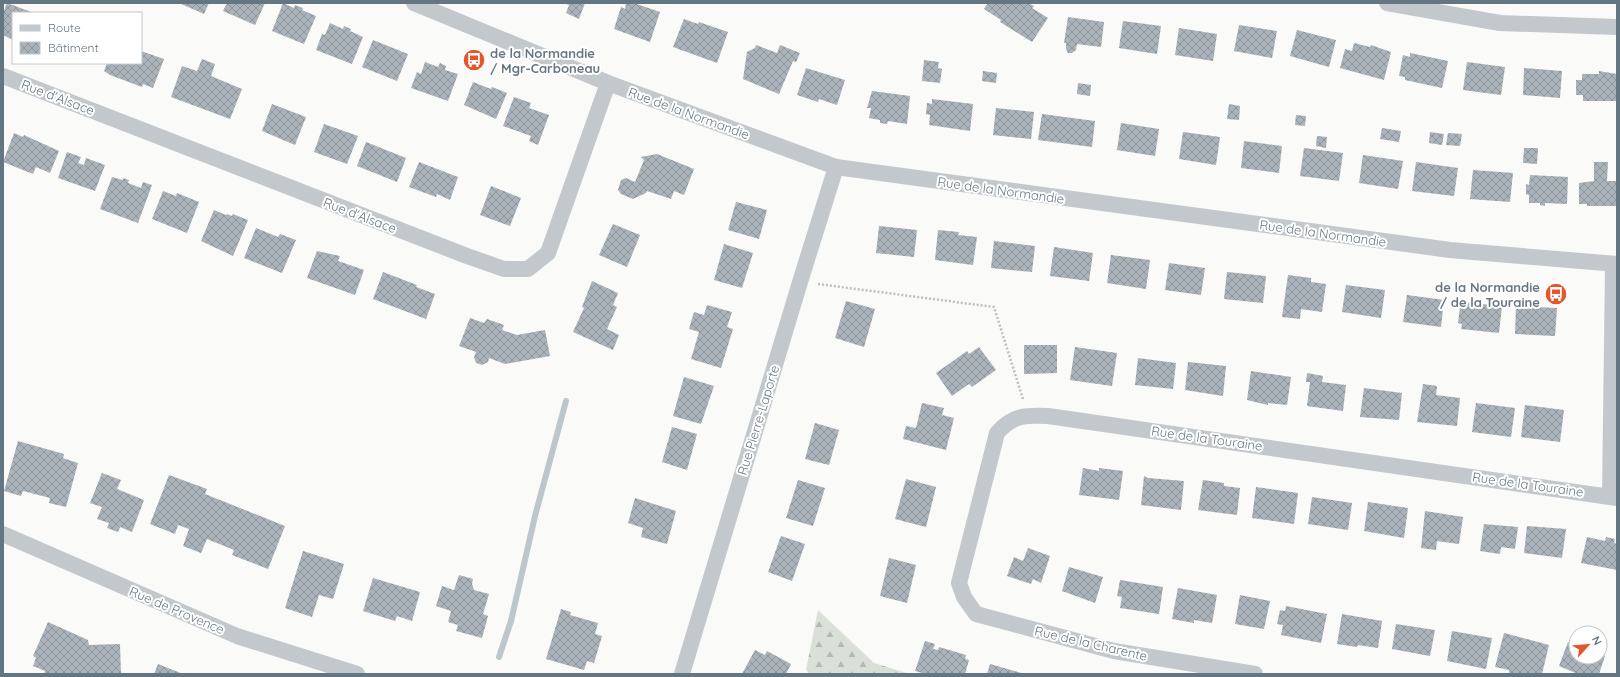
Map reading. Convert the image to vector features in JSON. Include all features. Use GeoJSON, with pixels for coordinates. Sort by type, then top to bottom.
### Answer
{"type":"FeatureCollection","features":[{"type":"Feature","properties":{"kind":"street","name":"Rue de la Normandie"},"geometry":{"type":"LineString","coordinates":[[414,3],[434,7],[608,83],[836,167],[1450,250],[1615,264]]}},
{"type":"Feature","properties":{"kind":"street"},"geometry":{"type":"LineString","coordinates":[[1387,3],[1500,23],[1617,26]]}},
{"type":"Feature","properties":{"kind":"street","name":"Rue d'Alsace"},"geometry":{"type":"LineString","coordinates":[[3,76],[504,269],[528,269],[548,253],[608,83]]}},
{"type":"Feature","properties":{"kind":"street","name":"Rue Pierre-Laporte"},"geometry":{"type":"LineString","coordinates":[[682,674],[836,167]]}},
{"type":"Feature","properties":{"kind":"street","name":"Rue de la Touraine"},"geometry":{"type":"LineString","coordinates":[[976,614],[964,597],[960,583],[997,433],[1005,424],[1028,415],[1048,416],[1614,497],[1615,264]]}},
{"type":"Feature","properties":{"kind":"street","name":"Rue de Provence"},"geometry":{"type":"LineString","coordinates":[[3,534],[237,636],[356,674]]}},
{"type":"Feature","properties":{"kind":"street","name":"Rue de la Charente"},"geometry":{"type":"LineString","coordinates":[[976,614],[1114,651],[1255,674]]}},
{"type":"Feature","properties":{"kind":"path"},"geometry":{"type":"LineString","coordinates":[[800,282],[994,308],[1028,415]]}},
{"type":"Feature","properties":{"kind":"green space"},"geometry":{"type":"Polygon","coordinates":[[[818,610],[874,663],[910,674],[810,674],[806,670],[818,610]]]}},
{"type":"Feature","properties":{"kind":"building"},"geometry":{"type":"Polygon","coordinates":[[[7,3],[31,12],[12,12],[12,40],[3,35],[3,13],[7,3]]]}},
{"type":"Feature","properties":{"kind":"building"},"geometry":{"type":"Polygon","coordinates":[[[179,3],[209,3],[204,14],[179,3]]]}},
{"type":"Feature","properties":{"kind":"building"},"geometry":{"type":"Polygon","coordinates":[[[227,3],[265,3],[255,25],[223,11],[227,3]]]}},
{"type":"Feature","properties":{"kind":"building"},"geometry":{"type":"Polygon","coordinates":[[[283,3],[294,8],[295,5],[303,8],[302,10],[316,16],[304,44],[272,31],[283,3]]]}},
{"type":"Feature","properties":{"kind":"building"},"geometry":{"type":"Polygon","coordinates":[[[563,3],[585,3],[579,19],[566,13],[569,5],[563,3]]]}},
{"type":"Feature","properties":{"kind":"building"},"geometry":{"type":"Polygon","coordinates":[[[626,3],[634,3],[660,12],[650,42],[614,29],[621,7],[625,9],[626,3]]]}},
{"type":"Feature","properties":{"kind":"building"},"geometry":{"type":"Polygon","coordinates":[[[988,3],[1028,3],[1034,6],[1032,8],[1048,18],[1032,42],[1000,22],[1001,20],[984,9],[988,3]]]}},
{"type":"Feature","properties":{"kind":"building"},"geometry":{"type":"Polygon","coordinates":[[[1068,17],[1104,22],[1101,47],[1077,44],[1076,50],[1072,53],[1068,53],[1066,43],[1064,43],[1068,17]]]}},
{"type":"Feature","properties":{"kind":"building"},"geometry":{"type":"Polygon","coordinates":[[[684,19],[698,24],[699,22],[728,32],[717,63],[673,47],[684,19]]]}},
{"type":"Feature","properties":{"kind":"building"},"geometry":{"type":"Polygon","coordinates":[[[1123,21],[1161,26],[1157,54],[1119,48],[1123,21]]]}},
{"type":"Feature","properties":{"kind":"building"},"geometry":{"type":"Polygon","coordinates":[[[330,23],[343,29],[344,26],[351,29],[350,31],[363,37],[352,64],[316,50],[322,34],[325,35],[330,23]]]}},
{"type":"Feature","properties":{"kind":"building"},"geometry":{"type":"Polygon","coordinates":[[[1239,25],[1277,31],[1272,58],[1234,51],[1239,25]]]}},
{"type":"Feature","properties":{"kind":"building"},"geometry":{"type":"Polygon","coordinates":[[[1179,28],[1217,34],[1213,61],[1175,55],[1179,28]]]}},
{"type":"Feature","properties":{"kind":"building"},"geometry":{"type":"Polygon","coordinates":[[[1297,30],[1336,40],[1329,67],[1290,56],[1297,30]]]}},
{"type":"Feature","properties":{"kind":"building"},"geometry":{"type":"Polygon","coordinates":[[[373,40],[408,54],[397,81],[362,67],[373,40]]]}},
{"type":"Feature","properties":{"kind":"building"},"geometry":{"type":"Polygon","coordinates":[[[1354,43],[1370,47],[1371,45],[1391,52],[1384,80],[1340,68],[1345,49],[1352,51],[1354,43]]]}},
{"type":"Feature","properties":{"kind":"building"},"geometry":{"type":"Polygon","coordinates":[[[756,45],[777,53],[780,45],[800,53],[796,62],[793,61],[779,94],[743,79],[747,52],[755,48],[756,45]]]}},
{"type":"Feature","properties":{"kind":"building"},"geometry":{"type":"Polygon","coordinates":[[[142,51],[164,59],[153,88],[143,84],[142,87],[110,75],[104,71],[107,64],[142,64],[142,51]]]}},
{"type":"Feature","properties":{"kind":"building"},"geometry":{"type":"Polygon","coordinates":[[[1410,53],[1448,61],[1442,88],[1405,80],[1405,77],[1399,76],[1403,55],[1410,57],[1410,53]]]}},
{"type":"Feature","properties":{"kind":"building"},"geometry":{"type":"Polygon","coordinates":[[[202,59],[215,64],[211,76],[242,89],[230,119],[171,97],[182,66],[197,71],[202,59]]]}},
{"type":"Feature","properties":{"kind":"building"},"geometry":{"type":"Polygon","coordinates":[[[924,60],[939,62],[938,68],[942,69],[940,83],[922,81],[924,60]]]}},
{"type":"Feature","properties":{"kind":"building"},"geometry":{"type":"Polygon","coordinates":[[[425,62],[438,67],[440,63],[446,66],[445,70],[458,74],[448,101],[411,88],[417,72],[421,74],[425,62]]]}},
{"type":"Feature","properties":{"kind":"building"},"geometry":{"type":"Polygon","coordinates":[[[1467,62],[1505,67],[1501,95],[1463,90],[1467,62]]]}},
{"type":"Feature","properties":{"kind":"building"},"geometry":{"type":"Polygon","coordinates":[[[806,68],[845,80],[837,105],[819,99],[818,102],[797,95],[806,68]]]}},
{"type":"Feature","properties":{"kind":"building"},"geometry":{"type":"Polygon","coordinates":[[[1524,68],[1562,71],[1560,98],[1523,95],[1524,68]]]}},
{"type":"Feature","properties":{"kind":"building"},"geometry":{"type":"Polygon","coordinates":[[[983,71],[997,73],[996,83],[982,81],[983,71]]]}},
{"type":"Feature","properties":{"kind":"building"},"geometry":{"type":"Polygon","coordinates":[[[1599,71],[1617,74],[1617,101],[1583,101],[1583,95],[1576,95],[1576,80],[1582,80],[1582,74],[1599,74],[1599,71]]]}},
{"type":"Feature","properties":{"kind":"building"},"geometry":{"type":"Polygon","coordinates":[[[473,82],[507,93],[496,119],[464,105],[473,82]]]}},
{"type":"Feature","properties":{"kind":"building"},"geometry":{"type":"Polygon","coordinates":[[[1078,83],[1091,85],[1090,96],[1077,94],[1078,83]]]}},
{"type":"Feature","properties":{"kind":"building"},"geometry":{"type":"Polygon","coordinates":[[[872,91],[910,96],[907,124],[888,121],[887,124],[880,123],[880,120],[869,118],[871,108],[867,108],[872,91]]]}},
{"type":"Feature","properties":{"kind":"building"},"geometry":{"type":"Polygon","coordinates":[[[514,97],[531,103],[529,108],[549,115],[538,145],[529,141],[531,136],[503,126],[514,97]]]}},
{"type":"Feature","properties":{"kind":"building"},"geometry":{"type":"Polygon","coordinates":[[[932,99],[973,104],[970,131],[929,125],[930,115],[926,114],[927,103],[932,104],[932,99]]]}},
{"type":"Feature","properties":{"kind":"building"},"geometry":{"type":"Polygon","coordinates":[[[272,104],[306,117],[295,145],[262,131],[272,104]]]}},
{"type":"Feature","properties":{"kind":"building"},"geometry":{"type":"Polygon","coordinates":[[[1229,104],[1240,106],[1239,120],[1227,119],[1229,104]]]}},
{"type":"Feature","properties":{"kind":"building"},"geometry":{"type":"Polygon","coordinates":[[[996,108],[1034,112],[1031,139],[993,135],[996,108]]]}},
{"type":"Feature","properties":{"kind":"building"},"geometry":{"type":"Polygon","coordinates":[[[1042,114],[1095,121],[1092,147],[1038,140],[1042,114]]]}},
{"type":"Feature","properties":{"kind":"building"},"geometry":{"type":"Polygon","coordinates":[[[1296,115],[1306,116],[1305,126],[1295,125],[1296,115]]]}},
{"type":"Feature","properties":{"kind":"building"},"geometry":{"type":"Polygon","coordinates":[[[1121,123],[1159,129],[1155,156],[1117,150],[1121,123]]]}},
{"type":"Feature","properties":{"kind":"building"},"geometry":{"type":"Polygon","coordinates":[[[324,124],[358,136],[347,164],[314,152],[324,124]]]}},
{"type":"Feature","properties":{"kind":"building"},"geometry":{"type":"Polygon","coordinates":[[[1382,128],[1401,131],[1399,142],[1380,139],[1382,128]]]}},
{"type":"Feature","properties":{"kind":"building"},"geometry":{"type":"Polygon","coordinates":[[[1183,132],[1220,137],[1216,165],[1179,159],[1183,132]]]}},
{"type":"Feature","properties":{"kind":"building"},"geometry":{"type":"Polygon","coordinates":[[[1430,132],[1444,134],[1442,145],[1429,143],[1430,132]]]}},
{"type":"Feature","properties":{"kind":"building"},"geometry":{"type":"Polygon","coordinates":[[[14,133],[23,137],[24,135],[59,151],[50,173],[36,167],[33,174],[3,162],[14,133]]]}},
{"type":"Feature","properties":{"kind":"building"},"geometry":{"type":"Polygon","coordinates":[[[1448,133],[1462,134],[1460,146],[1446,145],[1448,133]]]}},
{"type":"Feature","properties":{"kind":"building"},"geometry":{"type":"Polygon","coordinates":[[[1317,136],[1327,137],[1326,148],[1316,146],[1317,136]]]}},
{"type":"Feature","properties":{"kind":"building"},"geometry":{"type":"Polygon","coordinates":[[[1244,141],[1282,146],[1279,173],[1241,168],[1244,141]]]}},
{"type":"Feature","properties":{"kind":"building"},"geometry":{"type":"Polygon","coordinates":[[[366,142],[406,158],[397,182],[357,166],[366,142]]]}},
{"type":"Feature","properties":{"kind":"building"},"geometry":{"type":"Polygon","coordinates":[[[1304,148],[1343,153],[1339,181],[1300,176],[1304,148]]]}},
{"type":"Feature","properties":{"kind":"building"},"geometry":{"type":"Polygon","coordinates":[[[1524,148],[1538,148],[1537,164],[1523,163],[1524,148]]]}},
{"type":"Feature","properties":{"kind":"building"},"geometry":{"type":"Polygon","coordinates":[[[67,152],[81,157],[78,163],[84,165],[86,158],[105,165],[95,191],[58,178],[67,152]]]}},
{"type":"Feature","properties":{"kind":"building"},"geometry":{"type":"Polygon","coordinates":[[[657,154],[694,169],[684,195],[674,191],[671,199],[647,191],[646,193],[633,199],[621,194],[618,190],[621,180],[626,178],[635,182],[644,160],[641,157],[657,154]]]}},
{"type":"Feature","properties":{"kind":"building"},"geometry":{"type":"Polygon","coordinates":[[[1363,155],[1403,161],[1398,189],[1359,183],[1363,155]]]}},
{"type":"Feature","properties":{"kind":"building"},"geometry":{"type":"Polygon","coordinates":[[[419,162],[458,177],[450,200],[437,194],[436,197],[409,187],[419,162]]]}},
{"type":"Feature","properties":{"kind":"building"},"geometry":{"type":"Polygon","coordinates":[[[1416,162],[1458,168],[1454,196],[1412,191],[1416,162]]]}},
{"type":"Feature","properties":{"kind":"building"},"geometry":{"type":"Polygon","coordinates":[[[1594,162],[1608,162],[1607,181],[1617,181],[1617,206],[1587,206],[1587,204],[1579,204],[1579,183],[1594,181],[1594,162]]]}},
{"type":"Feature","properties":{"kind":"building"},"geometry":{"type":"Polygon","coordinates":[[[1473,170],[1513,173],[1510,202],[1470,199],[1473,170]]]}},
{"type":"Feature","properties":{"kind":"building"},"geometry":{"type":"Polygon","coordinates":[[[1530,175],[1568,177],[1567,204],[1545,203],[1545,206],[1540,205],[1540,203],[1529,203],[1529,195],[1526,194],[1526,184],[1529,185],[1530,175]]]}},
{"type":"Feature","properties":{"kind":"building"},"geometry":{"type":"Polygon","coordinates":[[[112,177],[129,180],[128,183],[141,188],[143,182],[152,185],[138,223],[100,209],[112,177]]]}},
{"type":"Feature","properties":{"kind":"building"},"geometry":{"type":"Polygon","coordinates":[[[491,186],[521,198],[510,226],[480,215],[491,186]]]}},
{"type":"Feature","properties":{"kind":"building"},"geometry":{"type":"Polygon","coordinates":[[[163,191],[176,196],[177,193],[199,202],[187,233],[152,219],[163,191]]]}},
{"type":"Feature","properties":{"kind":"building"},"geometry":{"type":"Polygon","coordinates":[[[736,202],[767,210],[759,239],[728,230],[736,202]]]}},
{"type":"Feature","properties":{"kind":"building"},"geometry":{"type":"Polygon","coordinates":[[[214,210],[226,215],[232,216],[233,214],[248,220],[233,256],[201,241],[214,210]]]}},
{"type":"Feature","properties":{"kind":"building"},"geometry":{"type":"Polygon","coordinates":[[[613,224],[640,235],[627,267],[599,255],[613,224]]]}},
{"type":"Feature","properties":{"kind":"building"},"geometry":{"type":"Polygon","coordinates":[[[879,226],[917,230],[914,257],[876,253],[879,226]]]}},
{"type":"Feature","properties":{"kind":"building"},"geometry":{"type":"Polygon","coordinates":[[[256,228],[278,237],[280,234],[296,240],[282,273],[244,258],[256,228]]]}},
{"type":"Feature","properties":{"kind":"building"},"geometry":{"type":"Polygon","coordinates":[[[938,230],[959,232],[958,235],[977,237],[973,265],[935,260],[938,230]]]}},
{"type":"Feature","properties":{"kind":"building"},"geometry":{"type":"Polygon","coordinates":[[[994,241],[1035,246],[1032,272],[991,268],[994,241]]]}},
{"type":"Feature","properties":{"kind":"building"},"geometry":{"type":"Polygon","coordinates":[[[724,244],[753,253],[742,288],[714,280],[724,244]]]}},
{"type":"Feature","properties":{"kind":"building"},"geometry":{"type":"Polygon","coordinates":[[[1054,247],[1093,253],[1089,281],[1050,276],[1054,247]]]}},
{"type":"Feature","properties":{"kind":"building"},"geometry":{"type":"Polygon","coordinates":[[[317,251],[340,256],[338,261],[364,270],[355,295],[307,278],[317,251]]]}},
{"type":"Feature","properties":{"kind":"building"},"geometry":{"type":"Polygon","coordinates":[[[1111,255],[1150,260],[1146,289],[1107,283],[1111,255]]]}},
{"type":"Feature","properties":{"kind":"building"},"geometry":{"type":"Polygon","coordinates":[[[1169,263],[1205,268],[1201,295],[1165,290],[1169,263]]]}},
{"type":"Feature","properties":{"kind":"building"},"geometry":{"type":"Polygon","coordinates":[[[383,272],[417,285],[416,287],[435,294],[426,319],[373,299],[383,272]]]}},
{"type":"Feature","properties":{"kind":"building"},"geometry":{"type":"Polygon","coordinates":[[[1227,272],[1266,276],[1263,303],[1224,299],[1227,272]]]}},
{"type":"Feature","properties":{"kind":"building"},"geometry":{"type":"Polygon","coordinates":[[[1288,275],[1311,278],[1311,282],[1326,284],[1322,312],[1301,309],[1300,319],[1282,317],[1288,275]]]}},
{"type":"Feature","properties":{"kind":"building"},"geometry":{"type":"Polygon","coordinates":[[[592,281],[618,293],[613,305],[617,307],[607,329],[619,335],[613,350],[573,332],[584,308],[582,307],[592,281]]]}},
{"type":"Feature","properties":{"kind":"building"},"geometry":{"type":"Polygon","coordinates":[[[1346,285],[1385,290],[1381,318],[1342,312],[1346,285]]]}},
{"type":"Feature","properties":{"kind":"building"},"geometry":{"type":"Polygon","coordinates":[[[1407,295],[1444,300],[1441,327],[1403,322],[1407,295]]]}},
{"type":"Feature","properties":{"kind":"building"},"geometry":{"type":"Polygon","coordinates":[[[846,301],[875,309],[864,347],[835,338],[846,301]]]}},
{"type":"Feature","properties":{"kind":"building"},"geometry":{"type":"Polygon","coordinates":[[[1464,302],[1502,306],[1499,333],[1461,329],[1462,324],[1458,323],[1460,307],[1463,307],[1464,302]]]}},
{"type":"Feature","properties":{"kind":"building"},"geometry":{"type":"Polygon","coordinates":[[[707,305],[732,312],[727,327],[733,329],[721,368],[691,359],[699,332],[689,329],[694,312],[704,315],[707,305]]]}},
{"type":"Feature","properties":{"kind":"building"},"geometry":{"type":"Polygon","coordinates":[[[1516,306],[1557,308],[1555,336],[1515,334],[1516,306]]]}},
{"type":"Feature","properties":{"kind":"building"},"geometry":{"type":"Polygon","coordinates":[[[470,318],[484,323],[487,319],[504,325],[502,330],[517,335],[545,330],[550,356],[505,364],[489,358],[488,362],[482,365],[476,363],[474,357],[476,352],[459,346],[470,318]]]}},
{"type":"Feature","properties":{"kind":"building"},"geometry":{"type":"Polygon","coordinates":[[[1024,345],[1057,345],[1057,373],[1024,374],[1024,345]]]}},
{"type":"Feature","properties":{"kind":"building"},"geometry":{"type":"Polygon","coordinates":[[[979,347],[996,370],[972,387],[969,384],[952,396],[936,373],[967,351],[969,354],[979,347]]]}},
{"type":"Feature","properties":{"kind":"building"},"geometry":{"type":"Polygon","coordinates":[[[1075,347],[1117,353],[1112,386],[1070,380],[1075,347]]]}},
{"type":"Feature","properties":{"kind":"building"},"geometry":{"type":"Polygon","coordinates":[[[1138,358],[1176,363],[1173,389],[1135,385],[1138,358]]]}},
{"type":"Feature","properties":{"kind":"building"},"geometry":{"type":"Polygon","coordinates":[[[1188,362],[1226,366],[1223,396],[1185,390],[1188,362]]]}},
{"type":"Feature","properties":{"kind":"building"},"geometry":{"type":"Polygon","coordinates":[[[1251,371],[1291,377],[1287,405],[1268,403],[1268,405],[1247,400],[1251,371]]]}},
{"type":"Feature","properties":{"kind":"building"},"geometry":{"type":"Polygon","coordinates":[[[1307,373],[1323,376],[1322,382],[1346,385],[1343,411],[1307,406],[1310,382],[1306,382],[1307,373]]]}},
{"type":"Feature","properties":{"kind":"building"},"geometry":{"type":"Polygon","coordinates":[[[684,377],[714,386],[701,424],[673,416],[684,377]]]}},
{"type":"Feature","properties":{"kind":"building"},"geometry":{"type":"Polygon","coordinates":[[[1423,384],[1437,386],[1436,395],[1460,398],[1457,426],[1417,422],[1423,384]]]}},
{"type":"Feature","properties":{"kind":"building"},"geometry":{"type":"Polygon","coordinates":[[[1364,388],[1402,393],[1399,420],[1360,417],[1364,388]]]}},
{"type":"Feature","properties":{"kind":"building"},"geometry":{"type":"Polygon","coordinates":[[[922,403],[944,408],[942,415],[954,418],[946,450],[903,439],[906,426],[916,428],[922,403]]]}},
{"type":"Feature","properties":{"kind":"building"},"geometry":{"type":"Polygon","coordinates":[[[1476,403],[1515,408],[1511,437],[1472,432],[1476,403]]]}},
{"type":"Feature","properties":{"kind":"building"},"geometry":{"type":"Polygon","coordinates":[[[1525,405],[1564,410],[1560,442],[1521,437],[1525,405]]]}},
{"type":"Feature","properties":{"kind":"building"},"geometry":{"type":"Polygon","coordinates":[[[815,423],[839,430],[829,465],[805,459],[815,423]]]}},
{"type":"Feature","properties":{"kind":"building"},"geometry":{"type":"Polygon","coordinates":[[[672,427],[697,434],[687,470],[662,462],[672,427]]]}},
{"type":"Feature","properties":{"kind":"building"},"geometry":{"type":"Polygon","coordinates":[[[18,441],[64,454],[63,458],[78,463],[66,507],[49,503],[50,498],[23,491],[21,496],[4,491],[18,441]]]}},
{"type":"Feature","properties":{"kind":"building"},"geometry":{"type":"Polygon","coordinates":[[[1083,468],[1099,471],[1099,468],[1123,471],[1119,500],[1079,495],[1083,468]]]}},
{"type":"Feature","properties":{"kind":"building"},"geometry":{"type":"Polygon","coordinates":[[[102,473],[121,480],[117,489],[144,500],[132,532],[120,527],[118,532],[107,528],[109,523],[97,519],[102,507],[90,503],[102,473]]]}},
{"type":"Feature","properties":{"kind":"building"},"geometry":{"type":"Polygon","coordinates":[[[169,475],[207,489],[205,494],[285,526],[268,569],[232,555],[234,550],[207,539],[201,553],[183,546],[189,529],[178,525],[175,534],[150,524],[169,475]]]}},
{"type":"Feature","properties":{"kind":"building"},"geometry":{"type":"Polygon","coordinates":[[[1144,476],[1148,478],[1184,481],[1181,510],[1141,505],[1144,476]]]}},
{"type":"Feature","properties":{"kind":"building"},"geometry":{"type":"Polygon","coordinates":[[[906,479],[936,487],[926,527],[895,519],[906,479]]]}},
{"type":"Feature","properties":{"kind":"building"},"geometry":{"type":"Polygon","coordinates":[[[798,480],[825,488],[813,526],[786,518],[798,480]]]}},
{"type":"Feature","properties":{"kind":"building"},"geometry":{"type":"Polygon","coordinates":[[[1203,480],[1224,483],[1224,486],[1240,488],[1237,515],[1198,510],[1203,480]]]}},
{"type":"Feature","properties":{"kind":"building"},"geometry":{"type":"Polygon","coordinates":[[[1256,487],[1298,493],[1294,524],[1252,518],[1256,487]]]}},
{"type":"Feature","properties":{"kind":"building"},"geometry":{"type":"Polygon","coordinates":[[[1312,497],[1352,503],[1348,530],[1308,524],[1312,497]]]}},
{"type":"Feature","properties":{"kind":"building"},"geometry":{"type":"Polygon","coordinates":[[[635,498],[676,511],[667,544],[641,537],[643,528],[628,523],[635,498]]]}},
{"type":"Feature","properties":{"kind":"building"},"geometry":{"type":"Polygon","coordinates":[[[1368,502],[1408,508],[1404,538],[1364,531],[1368,502]]]}},
{"type":"Feature","properties":{"kind":"building"},"geometry":{"type":"Polygon","coordinates":[[[1425,511],[1463,517],[1459,544],[1437,541],[1436,550],[1421,548],[1425,511]]]}},
{"type":"Feature","properties":{"kind":"building"},"geometry":{"type":"Polygon","coordinates":[[[1484,524],[1518,527],[1515,549],[1501,547],[1500,554],[1480,551],[1484,524]]]}},
{"type":"Feature","properties":{"kind":"building"},"geometry":{"type":"Polygon","coordinates":[[[1527,526],[1566,529],[1562,558],[1524,553],[1527,526]]]}},
{"type":"Feature","properties":{"kind":"building"},"geometry":{"type":"Polygon","coordinates":[[[781,536],[805,544],[792,581],[768,572],[781,536]]]}},
{"type":"Feature","properties":{"kind":"building"},"geometry":{"type":"Polygon","coordinates":[[[1587,537],[1605,541],[1606,537],[1615,539],[1614,543],[1617,544],[1617,570],[1581,563],[1587,537]]]}},
{"type":"Feature","properties":{"kind":"building"},"geometry":{"type":"Polygon","coordinates":[[[1028,548],[1050,556],[1041,583],[1033,579],[1031,584],[1007,576],[1014,557],[1023,561],[1028,548]]]}},
{"type":"Feature","properties":{"kind":"building"},"geometry":{"type":"Polygon","coordinates":[[[303,551],[344,564],[333,599],[319,595],[312,617],[285,608],[303,551]]]}},
{"type":"Feature","properties":{"kind":"building"},"geometry":{"type":"Polygon","coordinates":[[[889,558],[916,565],[907,603],[880,596],[889,558]]]}},
{"type":"Feature","properties":{"kind":"building"},"geometry":{"type":"Polygon","coordinates":[[[1069,567],[1103,577],[1095,603],[1062,591],[1069,567]]]}},
{"type":"Feature","properties":{"kind":"building"},"geometry":{"type":"Polygon","coordinates":[[[459,575],[473,579],[472,584],[474,590],[489,594],[483,614],[488,616],[482,638],[456,631],[458,625],[448,622],[451,611],[436,606],[442,586],[454,590],[459,575]]]}},
{"type":"Feature","properties":{"kind":"building"},"geometry":{"type":"Polygon","coordinates":[[[373,578],[420,592],[412,621],[397,616],[395,621],[363,611],[373,578]]]}},
{"type":"Feature","properties":{"kind":"building"},"geometry":{"type":"Polygon","coordinates":[[[1120,580],[1163,587],[1159,614],[1120,608],[1122,597],[1117,596],[1120,580]]]}},
{"type":"Feature","properties":{"kind":"building"},"geometry":{"type":"Polygon","coordinates":[[[1178,588],[1217,595],[1212,623],[1194,620],[1194,623],[1172,619],[1178,588]]]}},
{"type":"Feature","properties":{"kind":"building"},"geometry":{"type":"Polygon","coordinates":[[[1240,595],[1270,601],[1264,629],[1235,624],[1240,595]]]}},
{"type":"Feature","properties":{"kind":"building"},"geometry":{"type":"Polygon","coordinates":[[[1286,606],[1327,614],[1321,643],[1281,635],[1283,625],[1277,624],[1280,610],[1285,611],[1286,606]]]}},
{"type":"Feature","properties":{"kind":"building"},"geometry":{"type":"Polygon","coordinates":[[[561,609],[571,612],[570,615],[598,623],[595,634],[602,636],[594,663],[587,661],[584,670],[546,659],[561,609]]]}},
{"type":"Feature","properties":{"kind":"building"},"geometry":{"type":"Polygon","coordinates":[[[1342,614],[1382,621],[1378,648],[1337,644],[1342,614]]]}},
{"type":"Feature","properties":{"kind":"building"},"geometry":{"type":"Polygon","coordinates":[[[48,622],[88,640],[89,645],[120,644],[121,674],[44,674],[45,671],[33,666],[36,658],[33,656],[48,622]]]}},
{"type":"Feature","properties":{"kind":"building"},"geometry":{"type":"Polygon","coordinates":[[[1396,624],[1435,630],[1430,656],[1392,649],[1396,624]]]}},
{"type":"Feature","properties":{"kind":"building"},"geometry":{"type":"Polygon","coordinates":[[[1452,631],[1492,638],[1486,669],[1447,661],[1452,631]]]}},
{"type":"Feature","properties":{"kind":"building"},"geometry":{"type":"Polygon","coordinates":[[[1504,633],[1549,645],[1542,674],[1509,674],[1509,670],[1495,667],[1504,633]]]}},
{"type":"Feature","properties":{"kind":"building"},"geometry":{"type":"Polygon","coordinates":[[[925,641],[935,644],[933,649],[938,650],[939,647],[966,655],[965,659],[969,660],[965,674],[926,674],[915,671],[925,641]]]}},
{"type":"Feature","properties":{"kind":"building"},"geometry":{"type":"Polygon","coordinates":[[[1568,642],[1568,665],[1602,665],[1599,674],[1578,674],[1559,666],[1568,642]]]}},
{"type":"Feature","properties":{"kind":"building"},"geometry":{"type":"Polygon","coordinates":[[[755,650],[765,655],[767,651],[791,664],[786,674],[742,674],[755,650]]]}},
{"type":"Feature","properties":{"kind":"building"},"geometry":{"type":"Polygon","coordinates":[[[158,664],[183,674],[154,674],[158,664]]]}},
{"type":"Feature","properties":{"kind":"building"},"geometry":{"type":"Polygon","coordinates":[[[990,664],[1025,674],[987,674],[990,664]]]}},
{"type":"Feature","properties":{"kind":"waterway"},"geometry":{"type":"LineString","coordinates":[[499,657],[511,621],[535,516],[566,401]]}},
{"type":"Feature","properties":{"kind":"place","name":"de la Normandie / Mgr-Carboneau"},"geometry":{"type":"Point","coordinates":[474,60]}},
{"type":"Feature","properties":{"kind":"place","name":"de la Normandie / de la Touraine"},"geometry":{"type":"Point","coordinates":[1556,294]}}]}
